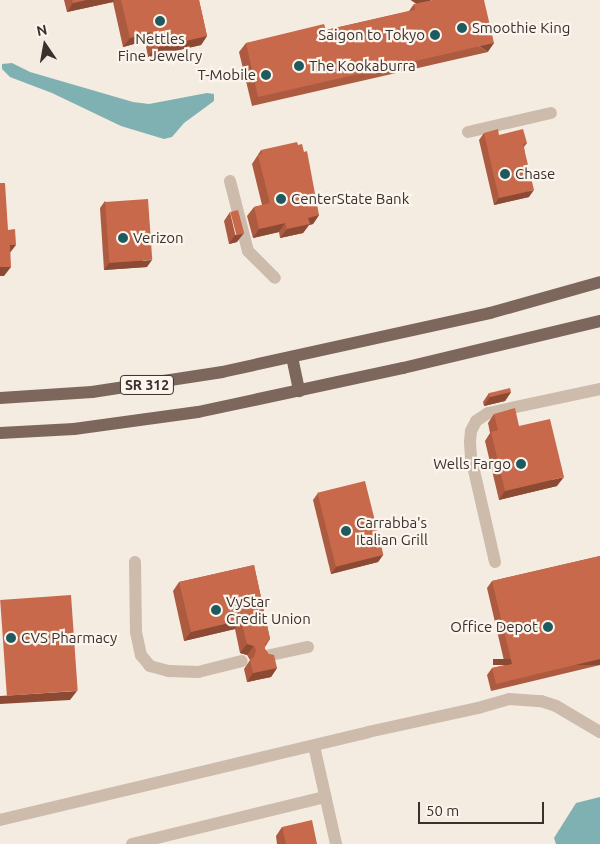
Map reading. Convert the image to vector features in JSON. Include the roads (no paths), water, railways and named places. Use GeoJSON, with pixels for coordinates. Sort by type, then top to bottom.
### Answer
{"type":"FeatureCollection","features":[{"type":"Feature","properties":{"kind":"main road","name":"SR 312"},"geometry":{"type":"LineString","coordinates":[[0,398],[92,392],[162,383],[292,357],[490,312],[600,282]]}},
{"type":"Feature","properties":{"kind":"main road","name":"SR 312"},"geometry":{"type":"LineString","coordinates":[[0,433],[74,429],[198,412],[299,391],[600,321]]}},
{"type":"Feature","properties":{"kind":"main road"},"geometry":{"type":"LineString","coordinates":[[292,357],[299,391]]}},
{"type":"Feature","properties":{"kind":"lane"},"geometry":{"type":"LineString","coordinates":[[468,132],[551,113]]}},
{"type":"Feature","properties":{"kind":"lane"},"geometry":{"type":"LineString","coordinates":[[230,181],[248,251],[275,278]]}},
{"type":"Feature","properties":{"kind":"lane"},"geometry":{"type":"LineString","coordinates":[[494,562],[470,442],[471,431],[476,421],[488,413],[600,389]]}},
{"type":"Feature","properties":{"kind":"lane"},"geometry":{"type":"LineString","coordinates":[[135,562],[136,632],[141,655],[150,666],[169,671],[198,672],[242,662]]}},
{"type":"Feature","properties":{"kind":"lane"},"geometry":{"type":"LineString","coordinates":[[266,656],[308,647]]}},
{"type":"Feature","properties":{"kind":"lane"},"geometry":{"type":"LineString","coordinates":[[0,820],[478,708],[509,699],[533,700],[556,706],[600,732]]}},
{"type":"Feature","properties":{"kind":"lane"},"geometry":{"type":"LineString","coordinates":[[314,746],[336,844]]}},
{"type":"Feature","properties":{"kind":"lane"},"geometry":{"type":"LineString","coordinates":[[132,844],[326,797]]}},
{"type":"Feature","properties":{"kind":"water"},"geometry":{"type":"Polygon","coordinates":[[[12,63],[30,72],[133,102],[149,104],[207,93],[214,94],[214,101],[184,123],[172,137],[164,139],[121,126],[52,93],[10,77],[2,69],[2,64],[12,63]]]}},
{"type":"Feature","properties":{"kind":"water"},"geometry":{"type":"Polygon","coordinates":[[[600,797],[600,844],[556,844],[554,838],[576,803],[600,797]]]}},
{"type":"Feature","properties":{"kind":"place","name":"Nettles Fine Jewelry"},"geometry":{"type":"Point","coordinates":[160,21]}},
{"type":"Feature","properties":{"kind":"place","name":"Smoothie King"},"geometry":{"type":"Point","coordinates":[462,28]}},
{"type":"Feature","properties":{"kind":"place","name":"Saigon to Tokyo"},"geometry":{"type":"Point","coordinates":[435,35]}},
{"type":"Feature","properties":{"kind":"place","name":"The Kookaburra"},"geometry":{"type":"Point","coordinates":[299,66]}},
{"type":"Feature","properties":{"kind":"place","name":"T-Mobile"},"geometry":{"type":"Point","coordinates":[266,75]}},
{"type":"Feature","properties":{"kind":"place","name":"Chase"},"geometry":{"type":"Point","coordinates":[505,174]}},
{"type":"Feature","properties":{"kind":"place","name":"CenterState Bank"},"geometry":{"type":"Point","coordinates":[281,199]}},
{"type":"Feature","properties":{"kind":"place","name":"Verizon"},"geometry":{"type":"Point","coordinates":[123,238]}},
{"type":"Feature","properties":{"kind":"place","name":"Wells Fargo"},"geometry":{"type":"Point","coordinates":[521,464]}},
{"type":"Feature","properties":{"kind":"place","name":"Carrabba's Italian Grill"},"geometry":{"type":"Point","coordinates":[346,531]}},
{"type":"Feature","properties":{"kind":"place","name":"VyStar Credit Union"},"geometry":{"type":"Point","coordinates":[216,610]}},
{"type":"Feature","properties":{"kind":"place","name":"Office Depot"},"geometry":{"type":"Point","coordinates":[548,627]}},
{"type":"Feature","properties":{"kind":"place","name":"CVS Pharmacy"},"geometry":{"type":"Point","coordinates":[11,638]}}]}
